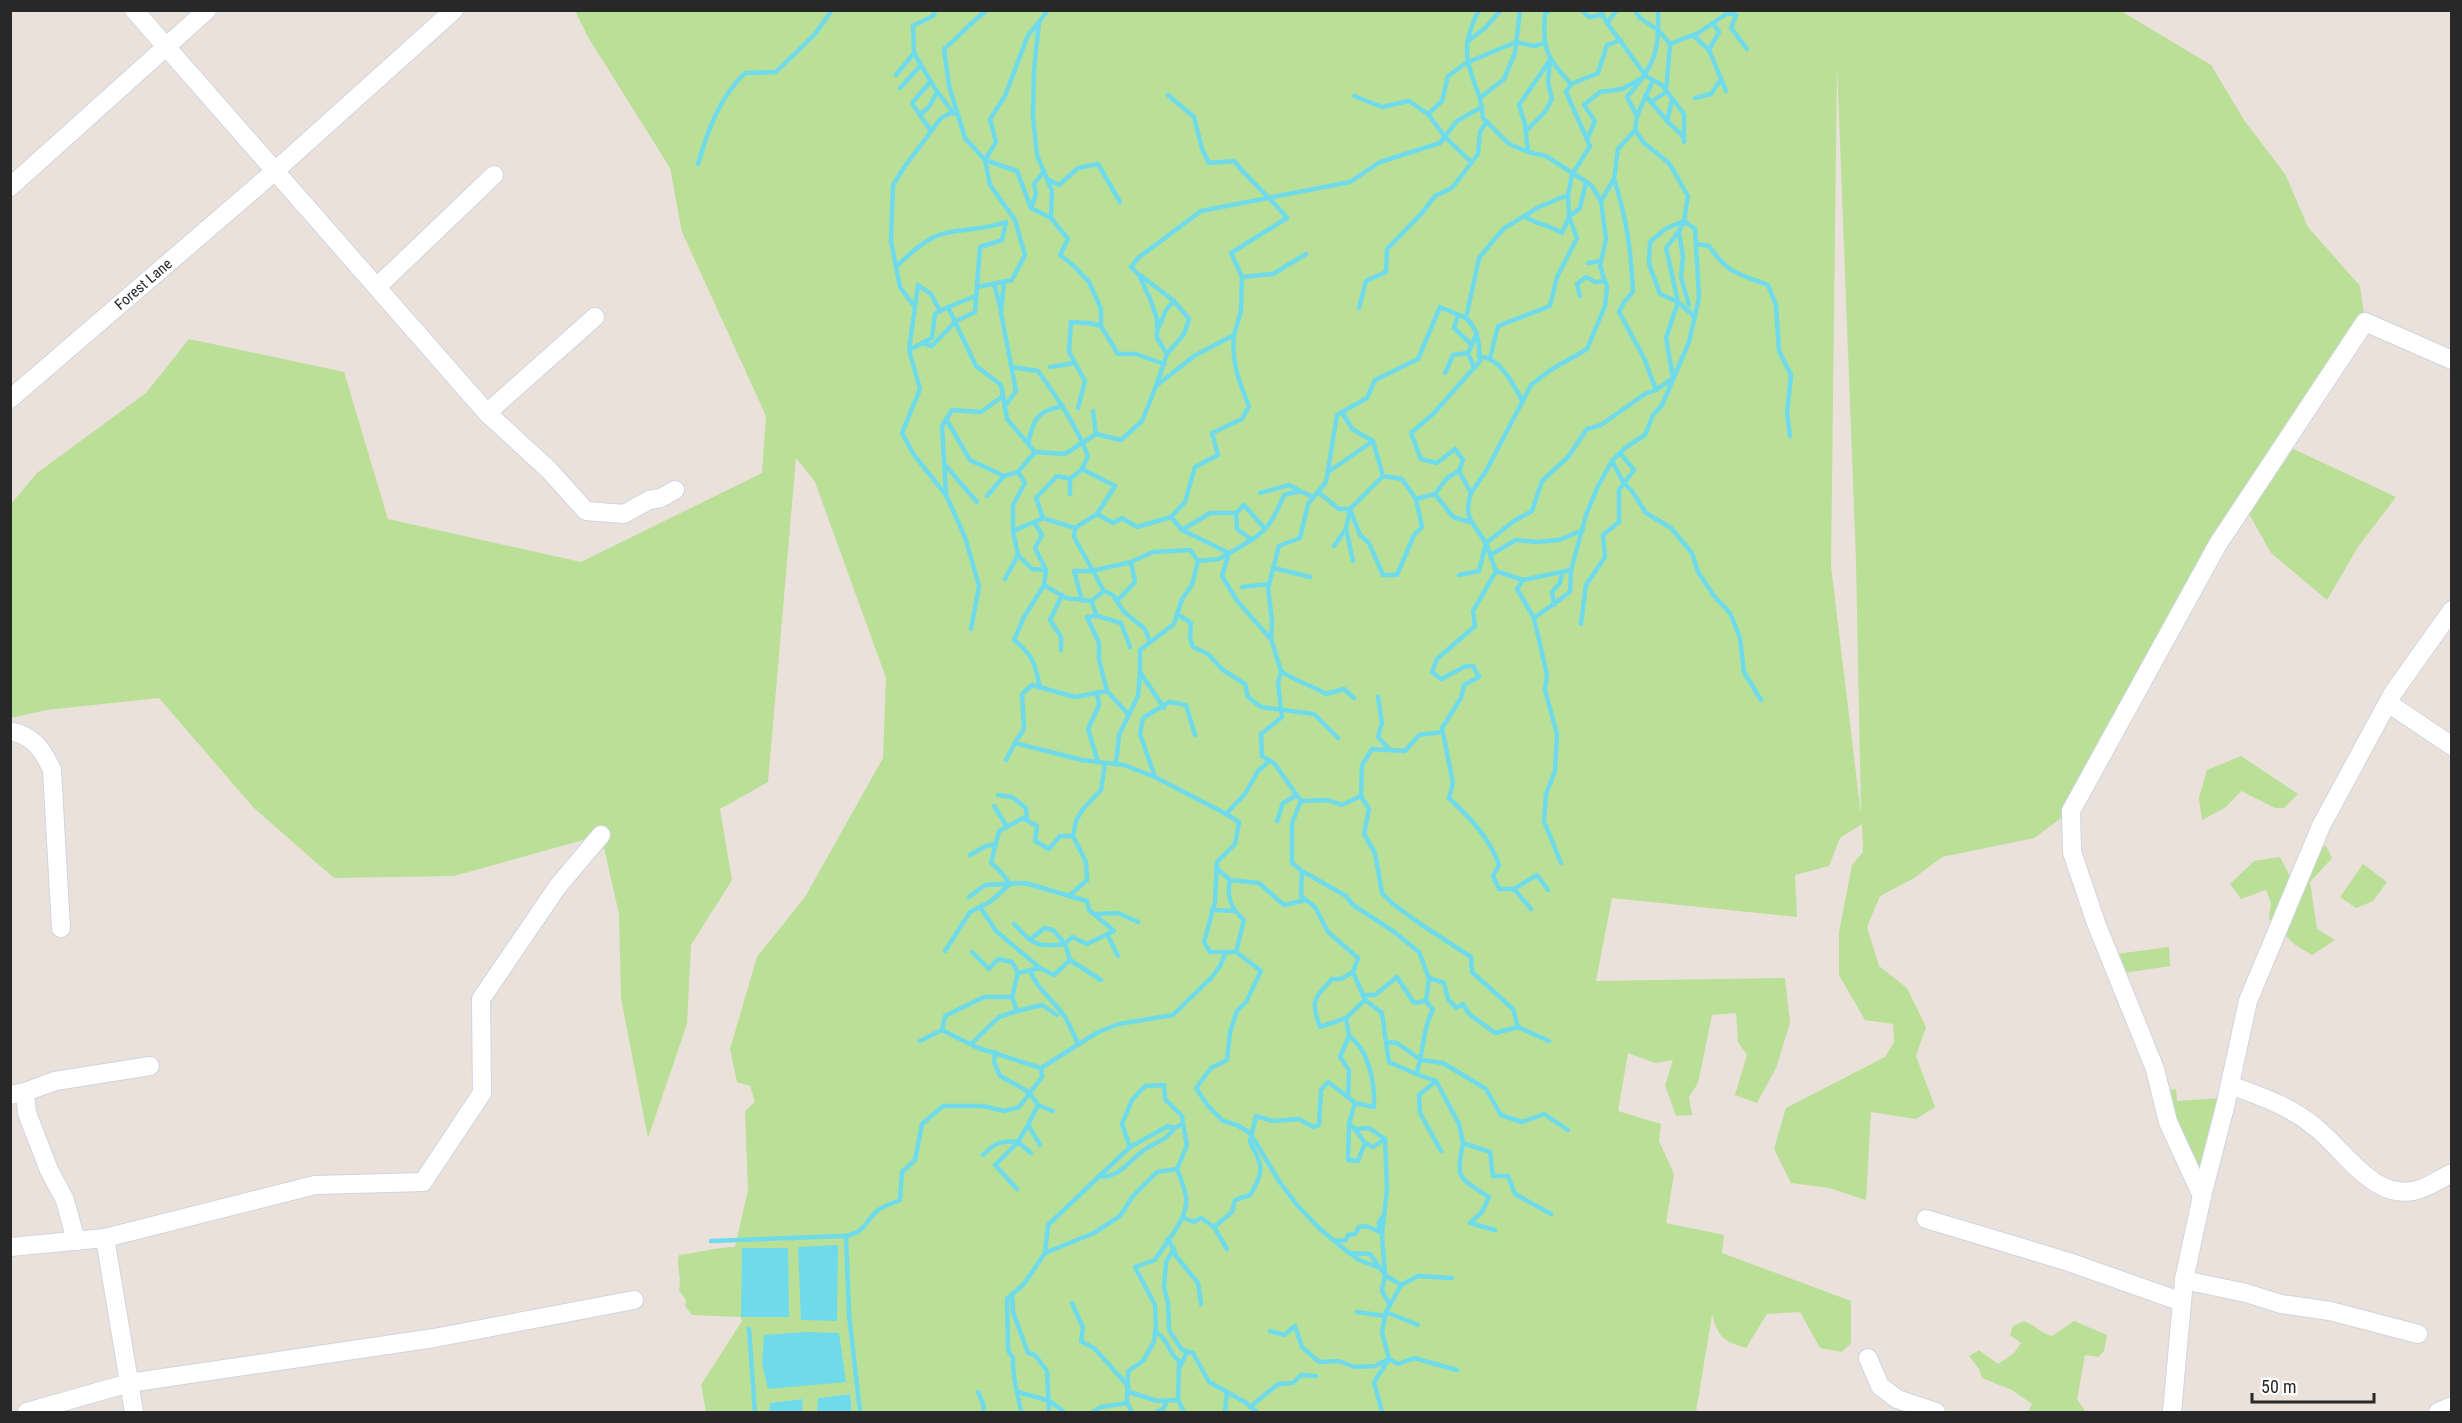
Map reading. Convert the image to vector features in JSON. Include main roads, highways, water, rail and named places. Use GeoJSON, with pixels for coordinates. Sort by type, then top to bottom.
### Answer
{"type":"FeatureCollection","features":[{"type":"Feature","properties":{"kind":"water"},"geometry":{"type":"Polygon","coordinates":[[[838,1245],[837,1321],[801,1320],[798,1247],[838,1245]]]}},
{"type":"Feature","properties":{"kind":"water"},"geometry":{"type":"Polygon","coordinates":[[[742,1248],[788,1248],[789,1317],[741,1317],[742,1248]]]}},
{"type":"Feature","properties":{"kind":"water"},"geometry":{"type":"Polygon","coordinates":[[[807,1332],[839,1333],[846,1382],[768,1389],[762,1363],[764,1335],[807,1332]]]}},
{"type":"Feature","properties":{"kind":"water"},"geometry":{"type":"Polygon","coordinates":[[[850,1394],[852,1412],[817,1412],[818,1398],[850,1394]]]}},
{"type":"Feature","properties":{"kind":"water"},"geometry":{"type":"Polygon","coordinates":[[[803,1399],[802,1412],[769,1412],[770,1403],[803,1399]]]}},
{"type":"Feature","properties":{"kind":"waterway"},"geometry":{"type":"LineString","coordinates":[[698,164],[715,115],[736,83],[745,73],[776,72],[815,34],[832,10]]}},
{"type":"Feature","properties":{"kind":"waterway"},"geometry":{"type":"LineString","coordinates":[[896,75],[914,53],[913,26],[933,16],[936,10]]}},
{"type":"Feature","properties":{"kind":"waterway"},"geometry":{"type":"LineString","coordinates":[[977,287],[1012,280],[1025,255],[1015,220],[990,185],[985,160],[965,138],[949,86],[944,49],[988,10]]}},
{"type":"Feature","properties":{"kind":"waterway"},"geometry":{"type":"LineString","coordinates":[[1048,10],[1039,22],[1034,70],[1033,116],[1037,155],[1052,191],[1051,218]]}},
{"type":"Feature","properties":{"kind":"waterway"},"geometry":{"type":"LineString","coordinates":[[1479,10],[1469,34],[1467,54],[1471,74],[1480,98]]}},
{"type":"Feature","properties":{"kind":"waterway"},"geometry":{"type":"LineString","coordinates":[[1467,42],[1486,27],[1501,10]]}},
{"type":"Feature","properties":{"kind":"waterway"},"geometry":{"type":"LineString","coordinates":[[1471,493],[1486,471],[1531,385],[1549,371],[1587,349],[1605,306],[1607,287],[1600,266],[1606,239],[1601,201],[1591,185],[1546,156],[1509,144],[1483,118],[1480,98],[1504,79],[1515,53],[1520,10]]}},
{"type":"Feature","properties":{"kind":"waterway"},"geometry":{"type":"LineString","coordinates":[[1214,1227],[1232,1212],[1235,1200],[1250,1195],[1258,1180],[1260,1163],[1250,1142],[1256,1116],[1273,1121],[1299,1119],[1313,1127],[1319,1125],[1321,1090],[1328,1082],[1348,1097],[1349,1070],[1340,1057],[1349,1036],[1346,1018],[1365,1000],[1353,972],[1358,958],[1328,932],[1315,907],[1301,896],[1302,871],[1292,863],[1292,823],[1301,801],[1274,763],[1262,756],[1261,734],[1282,717],[1278,684],[1281,671],[1271,639],[1272,621],[1268,588],[1279,546],[1300,538],[1308,504],[1326,482],[1337,415],[1367,398],[1375,380],[1418,359],[1440,307],[1466,318],[1479,258],[1503,229],[1539,207],[1568,195],[1572,175],[1590,146],[1566,92],[1571,84],[1556,67],[1548,53],[1544,36],[1545,14],[1550,10]]}},
{"type":"Feature","properties":{"kind":"waterway"},"geometry":{"type":"LineString","coordinates":[[1582,10],[1589,17],[1602,15]]}},
{"type":"Feature","properties":{"kind":"waterway"},"geometry":{"type":"LineString","coordinates":[[1600,10],[1646,76],[1662,85],[1684,114],[1684,142]]}},
{"type":"Feature","properties":{"kind":"waterway"},"geometry":{"type":"LineString","coordinates":[[1607,23],[1617,10]]}},
{"type":"Feature","properties":{"kind":"waterway"},"geometry":{"type":"LineString","coordinates":[[1635,10],[1640,18],[1658,30],[1670,44],[1698,33],[1728,13],[1736,15],[1731,28],[1747,49]]}},
{"type":"Feature","properties":{"kind":"waterway"},"geometry":{"type":"LineString","coordinates":[[1601,201],[1614,179],[1618,149],[1635,130],[1637,116],[1627,97],[1644,76],[1653,58],[1658,37],[1658,10]]}},
{"type":"Feature","properties":{"kind":"waterway"},"geometry":{"type":"LineString","coordinates":[[1039,22],[1028,35],[1005,96],[990,119],[996,142],[985,160],[1017,171],[1031,208],[1051,218],[1068,239],[1060,255],[1089,282],[1101,309],[1101,326],[1118,354],[1136,354],[1164,364]]}},
{"type":"Feature","properties":{"kind":"waterway"},"geometry":{"type":"LineString","coordinates":[[1709,50],[1719,32],[1713,23]]}},
{"type":"Feature","properties":{"kind":"waterway"},"geometry":{"type":"LineString","coordinates":[[1693,35],[1709,50],[1726,91]]}},
{"type":"Feature","properties":{"kind":"waterway"},"geometry":{"type":"LineString","coordinates":[[1571,84],[1598,73],[1607,45],[1621,40]]}},
{"type":"Feature","properties":{"kind":"waterway"},"geometry":{"type":"LineString","coordinates":[[1471,162],[1445,137],[1428,114],[1442,101],[1448,76],[1466,63],[1516,42],[1534,46],[1545,43]]}},
{"type":"Feature","properties":{"kind":"waterway"},"geometry":{"type":"LineString","coordinates":[[1651,102],[1666,92],[1670,44]]}},
{"type":"Feature","properties":{"kind":"waterway"},"geometry":{"type":"LineString","coordinates":[[914,53],[934,87],[954,114]]}},
{"type":"Feature","properties":{"kind":"waterway"},"geometry":{"type":"LineString","coordinates":[[1526,131],[1545,112],[1552,99],[1548,82],[1550,60]]}},
{"type":"Feature","properties":{"kind":"waterway"},"geometry":{"type":"LineString","coordinates":[[1528,152],[1525,124],[1519,105],[1550,60]]}},
{"type":"Feature","properties":{"kind":"waterway"},"geometry":{"type":"LineString","coordinates":[[900,88],[921,65]]}},
{"type":"Feature","properties":{"kind":"waterway"},"geometry":{"type":"LineString","coordinates":[[1587,139],[1595,121],[1584,105],[1600,92],[1622,89],[1642,78]]}},
{"type":"Feature","properties":{"kind":"waterway"},"geometry":{"type":"LineString","coordinates":[[1695,98],[1711,94],[1721,79]]}},
{"type":"Feature","properties":{"kind":"waterway"},"geometry":{"type":"LineString","coordinates":[[1637,116],[1653,80]]}},
{"type":"Feature","properties":{"kind":"waterway"},"geometry":{"type":"LineString","coordinates":[[920,115],[912,103],[930,82]]}},
{"type":"Feature","properties":{"kind":"waterway"},"geometry":{"type":"LineString","coordinates":[[931,131],[920,115],[929,107],[937,92]]}},
{"type":"Feature","properties":{"kind":"waterway"},"geometry":{"type":"LineString","coordinates":[[1035,452],[1065,454],[1096,434],[1121,440],[1142,421],[1156,386],[1194,356],[1234,335],[1241,311],[1242,277],[1231,253],[1287,218],[1234,161],[1209,163],[1202,149],[1194,117],[1168,95]]}},
{"type":"Feature","properties":{"kind":"waterway"},"geometry":{"type":"LineString","coordinates":[[1645,95],[1684,137]]}},
{"type":"Feature","properties":{"kind":"waterway"},"geometry":{"type":"LineString","coordinates":[[1354,96],[1382,107],[1409,101],[1428,114]]}},
{"type":"Feature","properties":{"kind":"waterway"},"geometry":{"type":"LineString","coordinates":[[1667,121],[1672,100]]}},
{"type":"Feature","properties":{"kind":"waterway"},"geometry":{"type":"LineString","coordinates":[[1156,386],[1167,354],[1157,338],[1157,319],[1151,301],[1139,275],[1131,267],[1138,258],[1201,211],[1350,182],[1380,162],[1440,143],[1457,121],[1482,107]]}},
{"type":"Feature","properties":{"kind":"waterway"},"geometry":{"type":"LineString","coordinates":[[914,306],[900,287],[891,241],[893,185],[941,118],[953,112]]}},
{"type":"Feature","properties":{"kind":"waterway"},"geometry":{"type":"LineString","coordinates":[[1359,308],[1366,281],[1386,272],[1387,249],[1435,196],[1452,188],[1478,154],[1480,132],[1487,121]]}},
{"type":"Feature","properties":{"kind":"waterway"},"geometry":{"type":"LineString","coordinates":[[1496,571],[1523,580],[1571,570],[1586,515],[1598,486],[1612,461],[1626,447],[1645,435],[1653,415],[1662,405],[1689,342],[1699,297],[1695,229],[1684,221],[1688,196],[1669,163],[1644,143],[1635,130]]}},
{"type":"Feature","properties":{"kind":"waterway"},"geometry":{"type":"LineString","coordinates":[[1047,179],[1059,185],[1078,168],[1098,164],[1120,202]]}},
{"type":"Feature","properties":{"kind":"waterway"},"geometry":{"type":"LineString","coordinates":[[1031,208],[1036,194],[1034,184],[1044,171]]}},
{"type":"Feature","properties":{"kind":"waterway"},"geometry":{"type":"LineString","coordinates":[[1614,179],[1628,235],[1633,292],[1619,312],[1644,358],[1656,390]]}},
{"type":"Feature","properties":{"kind":"waterway"},"geometry":{"type":"LineString","coordinates":[[1524,216],[1562,233],[1569,217],[1580,208],[1586,182]]}},
{"type":"Feature","properties":{"kind":"waterway"},"geometry":{"type":"LineString","coordinates":[[1490,358],[1498,326],[1550,306],[1557,277],[1577,238],[1569,217],[1568,195]]}},
{"type":"Feature","properties":{"kind":"waterway"},"geometry":{"type":"LineString","coordinates":[[1684,221],[1666,248],[1678,302],[1695,317]]}},
{"type":"Feature","properties":{"kind":"waterway"},"geometry":{"type":"LineString","coordinates":[[1459,575],[1479,571],[1486,543],[1514,521],[1532,511],[1542,481],[1568,457],[1587,429],[1601,425],[1645,394],[1656,390],[1673,378],[1666,338],[1678,302],[1660,294],[1649,264],[1650,242],[1665,229],[1684,221]]}},
{"type":"Feature","properties":{"kind":"waterway"},"geometry":{"type":"LineString","coordinates":[[896,267],[919,247],[939,235],[1006,222]]}},
{"type":"Feature","properties":{"kind":"waterway"},"geometry":{"type":"LineString","coordinates":[[922,343],[932,346],[956,321],[975,312],[980,247],[1002,240],[1006,222]]}},
{"type":"Feature","properties":{"kind":"waterway"},"geometry":{"type":"LineString","coordinates":[[1679,232],[1683,257],[1681,277],[1689,305]]}},
{"type":"Feature","properties":{"kind":"waterway"},"geometry":{"type":"LineString","coordinates":[[1697,244],[1709,246],[1734,272],[1768,285],[1776,305],[1779,351],[1791,375],[1787,413],[1790,436]]}},
{"type":"Feature","properties":{"kind":"waterway"},"geometry":{"type":"LineString","coordinates":[[1242,277],[1273,274],[1306,254]]}},
{"type":"Feature","properties":{"kind":"waterway"},"geometry":{"type":"LineString","coordinates":[[1588,263],[1601,261]]}},
{"type":"Feature","properties":{"kind":"waterway"},"geometry":{"type":"LineString","coordinates":[[1140,275],[1174,301],[1189,319],[1184,334],[1167,354]]}},
{"type":"Feature","properties":{"kind":"waterway"},"geometry":{"type":"LineString","coordinates":[[1580,296],[1577,284],[1586,277],[1595,282],[1605,281]]}},
{"type":"Feature","properties":{"kind":"waterway"},"geometry":{"type":"LineString","coordinates":[[1004,282],[1001,313],[1016,391],[1005,406]]}},
{"type":"Feature","properties":{"kind":"waterway"},"geometry":{"type":"LineString","coordinates":[[994,284],[1001,310]]}},
{"type":"Feature","properties":{"kind":"waterway"},"geometry":{"type":"LineString","coordinates":[[940,311],[931,294],[918,285],[909,350],[920,389],[902,433],[914,455],[946,495],[965,537],[979,586],[971,629]]}},
{"type":"Feature","properties":{"kind":"waterway"},"geometry":{"type":"LineString","coordinates":[[976,296],[948,307],[976,366],[1001,385],[1007,419],[1035,452],[1018,472],[1004,476],[987,496]]}},
{"type":"Feature","properties":{"kind":"waterway"},"geometry":{"type":"LineString","coordinates":[[1158,329],[1166,310],[1174,301]]}},
{"type":"Feature","properties":{"kind":"waterway"},"geometry":{"type":"LineString","coordinates":[[909,350],[932,338],[935,314],[948,307]]}},
{"type":"Feature","properties":{"kind":"waterway"},"geometry":{"type":"LineString","coordinates":[[1458,315],[1454,328],[1471,344]]}},
{"type":"Feature","properties":{"kind":"waterway"},"geometry":{"type":"LineString","coordinates":[[1466,318],[1476,332],[1480,361],[1434,413],[1411,433],[1421,459],[1437,463],[1455,449],[1463,460],[1459,471],[1471,493],[1469,516],[1486,544],[1496,571],[1473,611],[1475,626],[1437,659],[1432,672],[1441,679],[1466,666],[1473,666],[1479,677],[1464,685],[1461,698],[1442,728],[1453,783],[1449,798],[1484,837],[1495,855],[1499,865],[1493,876],[1499,889],[1514,889],[1531,909]]}},
{"type":"Feature","properties":{"kind":"waterway"},"geometry":{"type":"LineString","coordinates":[[1078,408],[1085,381],[1069,352],[1071,322],[1101,326]]}},
{"type":"Feature","properties":{"kind":"waterway"},"geometry":{"type":"LineString","coordinates":[[1474,368],[1468,353],[1477,333]]}},
{"type":"Feature","properties":{"kind":"waterway"},"geometry":{"type":"LineString","coordinates":[[1171,517],[1185,502],[1195,467],[1218,455],[1212,433],[1242,419],[1249,406],[1237,371],[1233,345],[1234,335]]}},
{"type":"Feature","properties":{"kind":"waterway"},"geometry":{"type":"LineString","coordinates":[[1445,373],[1453,355],[1468,353]]}},
{"type":"Feature","properties":{"kind":"waterway"},"geometry":{"type":"LineString","coordinates":[[1479,356],[1494,362],[1506,373],[1523,402]]}},
{"type":"Feature","properties":{"kind":"waterway"},"geometry":{"type":"LineString","coordinates":[[1050,367],[1075,363]]}},
{"type":"Feature","properties":{"kind":"waterway"},"geometry":{"type":"LineString","coordinates":[[1012,367],[1038,371],[1066,412],[1088,456],[1082,469],[1115,486],[1097,514],[1075,528],[1074,537],[1104,591],[1091,601],[1097,616],[1121,623],[1130,647]]}},
{"type":"Feature","properties":{"kind":"waterway"},"geometry":{"type":"LineString","coordinates":[[946,495],[942,426],[952,410],[981,412],[1003,396]]}},
{"type":"Feature","properties":{"kind":"waterway"},"geometry":{"type":"LineString","coordinates":[[1028,444],[1034,422],[1047,411],[1063,406]]}},
{"type":"Feature","properties":{"kind":"waterway"},"geometry":{"type":"LineString","coordinates":[[1093,411],[1096,434]]}},
{"type":"Feature","properties":{"kind":"waterway"},"geometry":{"type":"LineString","coordinates":[[1342,412],[1352,429],[1373,441],[1383,476],[1402,479],[1416,499]]}},
{"type":"Feature","properties":{"kind":"waterway"},"geometry":{"type":"LineString","coordinates":[[946,419],[970,460],[1004,476]]}},
{"type":"Feature","properties":{"kind":"waterway"},"geometry":{"type":"LineString","coordinates":[[1328,472],[1373,441]]}},
{"type":"Feature","properties":{"kind":"waterway"},"geometry":{"type":"LineString","coordinates":[[1581,624],[1586,585],[1605,557],[1603,535],[1619,522],[1619,490],[1634,470],[1620,453]]}},
{"type":"Feature","properties":{"kind":"waterway"},"geometry":{"type":"LineString","coordinates":[[1612,461],[1623,482],[1632,491],[1646,513],[1671,528],[1692,553],[1698,572],[1714,596],[1730,613],[1740,638],[1744,672],[1761,700]]}},
{"type":"Feature","properties":{"kind":"waterway"},"geometry":{"type":"LineString","coordinates":[[945,465],[977,502]]}},
{"type":"Feature","properties":{"kind":"waterway"},"geometry":{"type":"LineString","coordinates":[[1070,494],[1070,479],[1082,469]]}},
{"type":"Feature","properties":{"kind":"waterway"},"geometry":{"type":"LineString","coordinates":[[1318,492],[1339,509],[1350,509],[1360,535],[1369,543],[1383,575],[1397,575],[1414,535],[1422,527],[1416,499],[1435,494],[1447,478],[1459,471]]}},
{"type":"Feature","properties":{"kind":"waterway"},"geometry":{"type":"LineString","coordinates":[[1005,579],[1018,555],[1013,531],[1013,505],[1025,483],[1018,472]]}},
{"type":"Feature","properties":{"kind":"waterway"},"geometry":{"type":"LineString","coordinates":[[1070,479],[1057,476],[1036,498],[1043,518],[1075,528]]}},
{"type":"Feature","properties":{"kind":"waterway"},"geometry":{"type":"LineString","coordinates":[[1334,546],[1346,529],[1350,509],[1383,476]]}},
{"type":"Feature","properties":{"kind":"waterway"},"geometry":{"type":"LineString","coordinates":[[1260,493],[1289,485],[1300,491]]}},
{"type":"Feature","properties":{"kind":"waterway"},"geometry":{"type":"LineString","coordinates":[[1271,639],[1238,602],[1222,576],[1229,553],[1264,530],[1284,495],[1300,491],[1313,497]]}},
{"type":"Feature","properties":{"kind":"waterway"},"geometry":{"type":"LineString","coordinates":[[1435,494],[1453,517],[1470,522]]}},
{"type":"Feature","properties":{"kind":"waterway"},"geometry":{"type":"LineString","coordinates":[[1182,530],[1210,513],[1236,513],[1244,505],[1265,529]]}},
{"type":"Feature","properties":{"kind":"waterway"},"geometry":{"type":"LineString","coordinates":[[1236,513],[1237,529],[1252,540]]}},
{"type":"Feature","properties":{"kind":"waterway"},"geometry":{"type":"LineString","coordinates":[[1097,514],[1113,523],[1122,518],[1137,527],[1171,517],[1182,530],[1229,553],[1219,559],[1198,561],[1192,585],[1182,599],[1174,624],[1140,650],[1140,672],[1164,708]]}},
{"type":"Feature","properties":{"kind":"waterway"},"geometry":{"type":"LineString","coordinates":[[1043,518],[1034,522],[1042,535],[1035,548],[1046,570]]}},
{"type":"Feature","properties":{"kind":"waterway"},"geometry":{"type":"LineString","coordinates":[[1013,531],[1034,522]]}},
{"type":"Feature","properties":{"kind":"waterway"},"geometry":{"type":"LineString","coordinates":[[1346,529],[1353,561]]}},
{"type":"Feature","properties":{"kind":"waterway"},"geometry":{"type":"LineString","coordinates":[[1490,555],[1516,540],[1537,542],[1559,540],[1583,530]]}},
{"type":"Feature","properties":{"kind":"waterway"},"geometry":{"type":"LineString","coordinates":[[1117,601],[1135,582],[1131,562],[1153,552],[1190,550],[1198,561]]}},
{"type":"Feature","properties":{"kind":"waterway"},"geometry":{"type":"LineString","coordinates":[[1018,555],[1032,569],[1046,570],[1044,585]]}},
{"type":"Feature","properties":{"kind":"waterway"},"geometry":{"type":"LineString","coordinates":[[1082,600],[1074,571],[1092,571],[1131,562]]}},
{"type":"Feature","properties":{"kind":"waterway"},"geometry":{"type":"LineString","coordinates":[[1274,568],[1310,577]]}},
{"type":"Feature","properties":{"kind":"waterway"},"geometry":{"type":"LineString","coordinates":[[1534,618],[1570,592],[1571,570]]}},
{"type":"Feature","properties":{"kind":"waterway"},"geometry":{"type":"LineString","coordinates":[[1554,605],[1552,592],[1560,583],[1562,572]]}},
{"type":"Feature","properties":{"kind":"waterway"},"geometry":{"type":"LineString","coordinates":[[1523,580],[1517,589],[1534,618],[1547,675],[1545,690],[1557,734],[1555,771],[1546,794],[1544,821],[1561,863]]}},
{"type":"Feature","properties":{"kind":"waterway"},"geometry":{"type":"LineString","coordinates":[[1242,587],[1269,584]]}},
{"type":"Feature","properties":{"kind":"waterway"},"geometry":{"type":"LineString","coordinates":[[1040,688],[1033,661],[1014,640],[1024,617],[1044,585],[1066,598],[1091,601]]}},
{"type":"Feature","properties":{"kind":"waterway"},"geometry":{"type":"LineString","coordinates":[[1104,591],[1113,595],[1124,612],[1145,629],[1150,642]]}},
{"type":"Feature","properties":{"kind":"waterway"},"geometry":{"type":"LineString","coordinates":[[1061,650],[1061,637],[1050,620],[1062,595]]}},
{"type":"Feature","properties":{"kind":"waterway"},"geometry":{"type":"LineString","coordinates":[[1177,614],[1191,623],[1190,638],[1193,647],[1208,654],[1223,670],[1245,684],[1248,697],[1261,707],[1314,714],[1338,738]]}},
{"type":"Feature","properties":{"kind":"waterway"},"geometry":{"type":"LineString","coordinates":[[1015,743],[1024,729],[1022,694],[1032,685],[1075,697],[1107,691],[1099,660],[1099,643],[1087,617],[1097,616]]}},
{"type":"Feature","properties":{"kind":"waterway"},"geometry":{"type":"LineString","coordinates":[[1281,671],[1326,694],[1344,689],[1354,698]]}},
{"type":"Feature","properties":{"kind":"waterway"},"geometry":{"type":"LineString","coordinates":[[1116,764],[1119,735],[1138,696],[1140,672]]}},
{"type":"Feature","properties":{"kind":"waterway"},"geometry":{"type":"LineString","coordinates":[[1107,691],[1128,714]]}},
{"type":"Feature","properties":{"kind":"waterway"},"geometry":{"type":"LineString","coordinates":[[1097,692],[1099,705],[1088,729],[1098,762]]}},
{"type":"Feature","properties":{"kind":"waterway"},"geometry":{"type":"LineString","coordinates":[[1378,697],[1382,723],[1378,737],[1389,749]]}},
{"type":"Feature","properties":{"kind":"waterway"},"geometry":{"type":"LineString","coordinates":[[1155,777],[1140,734],[1143,718],[1169,702],[1186,705],[1195,735]]}},
{"type":"Feature","properties":{"kind":"waterway"},"geometry":{"type":"LineString","coordinates":[[1361,796],[1362,765],[1372,749],[1405,751],[1419,735],[1442,732]]}},
{"type":"Feature","properties":{"kind":"waterway"},"geometry":{"type":"LineString","coordinates":[[1006,760],[1015,743],[1082,760],[1124,765],[1155,777],[1226,814],[1245,794],[1258,771],[1269,761]]}},
{"type":"Feature","properties":{"kind":"waterway"},"geometry":{"type":"LineString","coordinates":[[1070,895],[1087,880],[1086,862],[1073,836],[1076,821],[1082,810],[1101,790],[1105,763]]}},
{"type":"Feature","properties":{"kind":"waterway"},"geometry":{"type":"LineString","coordinates":[[998,795],[1012,797],[1026,808],[1027,820]]}},
{"type":"Feature","properties":{"kind":"waterway"},"geometry":{"type":"LineString","coordinates":[[1277,821],[1283,803],[1297,795]]}},
{"type":"Feature","properties":{"kind":"waterway"},"geometry":{"type":"LineString","coordinates":[[1301,801],[1328,800],[1342,805],[1361,796],[1369,809],[1364,834],[1375,853],[1382,893],[1419,923],[1471,957],[1472,972],[1513,1009],[1518,1027]]}},
{"type":"Feature","properties":{"kind":"waterway"},"geometry":{"type":"LineString","coordinates":[[994,806],[1007,827]]}},
{"type":"Feature","properties":{"kind":"waterway"},"geometry":{"type":"LineString","coordinates":[[1226,814],[1239,822],[1235,844],[1217,862],[1215,902],[1204,942],[1210,952],[1236,952]]}},
{"type":"Feature","properties":{"kind":"waterway"},"geometry":{"type":"LineString","coordinates":[[945,951],[970,912],[990,902],[1010,884],[991,863],[999,831],[1023,818],[1037,826],[1035,841],[1049,849],[1060,836],[1073,836]]}},
{"type":"Feature","properties":{"kind":"waterway"},"geometry":{"type":"LineString","coordinates":[[970,855],[986,846],[996,844]]}},
{"type":"Feature","properties":{"kind":"waterway"},"geometry":{"type":"LineString","coordinates":[[1216,868],[1230,880],[1259,883],[1284,905],[1306,900]]}},
{"type":"Feature","properties":{"kind":"waterway"},"geometry":{"type":"LineString","coordinates":[[1302,871],[1346,896],[1353,905],[1393,931],[1419,952],[1429,978],[1426,1001],[1433,1010],[1427,1025],[1416,1074],[1436,1081],[1459,1124],[1463,1143],[1490,1152],[1493,1176],[1508,1176],[1515,1194],[1551,1214]]}},
{"type":"Feature","properties":{"kind":"waterway"},"geometry":{"type":"LineString","coordinates":[[1514,889],[1537,875],[1548,890]]}},
{"type":"Feature","properties":{"kind":"waterway"},"geometry":{"type":"LineString","coordinates":[[1230,880],[1231,902],[1236,912],[1244,920],[1236,952],[1261,971],[1246,1002],[1237,1011],[1230,1032],[1227,1060],[1211,1068],[1196,1088],[1208,1106],[1223,1121],[1237,1125],[1250,1133],[1279,1181],[1297,1205],[1320,1229],[1349,1253],[1370,1254],[1385,1275],[1401,1285],[1418,1276],[1452,1278]]}},
{"type":"Feature","properties":{"kind":"waterway"},"geometry":{"type":"LineString","coordinates":[[920,1041],[942,1030],[945,1016],[984,997],[1012,997],[1018,973],[1040,968],[1054,975],[1070,960],[1065,944],[1072,937],[1087,944],[1114,931],[1089,910],[1087,901],[1025,883],[985,885],[969,897]]}},
{"type":"Feature","properties":{"kind":"waterway"},"geometry":{"type":"LineString","coordinates":[[980,907],[996,931],[1040,968]]}},
{"type":"Feature","properties":{"kind":"waterway"},"geometry":{"type":"LineString","coordinates":[[1212,910],[1233,911]]}},
{"type":"Feature","properties":{"kind":"waterway"},"geometry":{"type":"LineString","coordinates":[[1095,914],[1118,913],[1138,922]]}},
{"type":"Feature","properties":{"kind":"waterway"},"geometry":{"type":"LineString","coordinates":[[1014,924],[1031,940],[1041,945],[1065,944]]}},
{"type":"Feature","properties":{"kind":"waterway"},"geometry":{"type":"LineString","coordinates":[[1030,940],[1044,928],[1053,930],[1065,944]]}},
{"type":"Feature","properties":{"kind":"waterway"},"geometry":{"type":"LineString","coordinates":[[1107,934],[1118,956]]}},
{"type":"Feature","properties":{"kind":"waterway"},"geometry":{"type":"LineString","coordinates":[[972,952],[989,969],[998,959],[1012,962],[1018,973]]}},
{"type":"Feature","properties":{"kind":"waterway"},"geometry":{"type":"LineString","coordinates":[[942,1030],[978,1048],[1041,1068],[1098,1032],[1119,1024],[1173,1015],[1212,977],[1226,952]]}},
{"type":"Feature","properties":{"kind":"waterway"},"geometry":{"type":"LineString","coordinates":[[1070,960],[1101,980]]}},
{"type":"Feature","properties":{"kind":"waterway"},"geometry":{"type":"LineString","coordinates":[[1030,970],[1041,989],[1065,1017],[1078,1044]]}},
{"type":"Feature","properties":{"kind":"waterway"},"geometry":{"type":"LineString","coordinates":[[1346,1018],[1320,1027],[1315,1005],[1318,996],[1332,979],[1341,979],[1353,972]]}},
{"type":"Feature","properties":{"kind":"waterway"},"geometry":{"type":"LineString","coordinates":[[1363,995],[1375,995],[1397,977],[1414,1003],[1426,1001]]}},
{"type":"Feature","properties":{"kind":"waterway"},"geometry":{"type":"LineString","coordinates":[[1429,978],[1444,983],[1448,999],[1456,1008],[1463,1004],[1469,1014],[1495,1033],[1518,1027],[1549,1041]]}},
{"type":"Feature","properties":{"kind":"waterway"},"geometry":{"type":"LineString","coordinates":[[971,1044],[999,1017],[1017,1011],[1012,997]]}},
{"type":"Feature","properties":{"kind":"waterway"},"geometry":{"type":"LineString","coordinates":[[1365,1000],[1382,1013],[1386,1042],[1397,1043],[1421,1060],[1443,1063],[1486,1089],[1501,1115],[1522,1122],[1544,1114],[1568,1130]]}},
{"type":"Feature","properties":{"kind":"waterway"},"geometry":{"type":"LineString","coordinates":[[1017,1011],[1042,1005],[1057,1015]]}},
{"type":"Feature","properties":{"kind":"waterway"},"geometry":{"type":"LineString","coordinates":[[1349,1036],[1356,1042],[1366,1058],[1372,1078],[1374,1107],[1355,1103]]}},
{"type":"Feature","properties":{"kind":"waterway"},"geometry":{"type":"LineString","coordinates":[[1386,1042],[1389,1062],[1416,1074]]}},
{"type":"Feature","properties":{"kind":"waterway"},"geometry":{"type":"LineString","coordinates":[[995,1052],[994,1062],[1000,1076],[1029,1092],[1038,1105],[1053,1111]]}},
{"type":"Feature","properties":{"kind":"waterway"},"geometry":{"type":"LineString","coordinates":[[860,1412],[849,1314],[846,1236],[861,1229],[879,1209],[900,1200],[902,1172],[915,1160],[922,1124],[943,1106],[983,1106],[1004,1111],[1019,1107],[1042,1077],[1041,1068]]}},
{"type":"Feature","properties":{"kind":"waterway"},"geometry":{"type":"LineString","coordinates":[[1436,1081],[1419,1095],[1420,1113],[1441,1151]]}},
{"type":"Feature","properties":{"kind":"waterway"},"geometry":{"type":"LineString","coordinates":[[1093,1412],[1101,1407],[1127,1403],[1128,1371],[1143,1361],[1154,1342],[1156,1325],[1155,1305],[1135,1267],[1155,1260],[1176,1230],[1186,1205],[1185,1190],[1177,1169],[1187,1145],[1182,1116],[1165,1099],[1164,1085],[1145,1086],[1132,1100],[1122,1124],[1130,1147]]}},
{"type":"Feature","properties":{"kind":"waterway"},"geometry":{"type":"LineString","coordinates":[[1348,1097],[1355,1103],[1349,1124],[1355,1129],[1369,1128],[1385,1139],[1387,1189],[1382,1235],[1385,1275],[1382,1291],[1390,1305]]}},
{"type":"Feature","properties":{"kind":"waterway"},"geometry":{"type":"LineString","coordinates":[[1038,1105],[1028,1125],[1040,1145]]}},
{"type":"Feature","properties":{"kind":"waterway"},"geometry":{"type":"LineString","coordinates":[[1045,1253],[1048,1225],[1130,1147],[1168,1126],[1174,1128],[1183,1124]]}},
{"type":"Feature","properties":{"kind":"waterway"},"geometry":{"type":"LineString","coordinates":[[1349,1124],[1348,1160],[1358,1161],[1365,1143]]}},
{"type":"Feature","properties":{"kind":"waterway"},"geometry":{"type":"LineString","coordinates":[[1028,1125],[1018,1142],[1031,1153]]}},
{"type":"Feature","properties":{"kind":"waterway"},"geometry":{"type":"LineString","coordinates":[[1099,1176],[1112,1175],[1117,1172],[1143,1151],[1168,1136],[1174,1128]]}},
{"type":"Feature","properties":{"kind":"waterway"},"geometry":{"type":"LineString","coordinates":[[1355,1129],[1365,1143],[1373,1147],[1385,1139]]}},
{"type":"Feature","properties":{"kind":"waterway"},"geometry":{"type":"LineString","coordinates":[[983,1155],[999,1143],[1018,1142]]}},
{"type":"Feature","properties":{"kind":"waterway"},"geometry":{"type":"LineString","coordinates":[[1017,1189],[995,1165],[1018,1142]]}},
{"type":"Feature","properties":{"kind":"waterway"},"geometry":{"type":"LineString","coordinates":[[1463,1143],[1460,1164],[1462,1176],[1465,1181],[1489,1197],[1482,1212],[1470,1223],[1495,1230]]}},
{"type":"Feature","properties":{"kind":"waterway"},"geometry":{"type":"LineString","coordinates":[[1021,1412],[1014,1379],[1013,1358],[1008,1350],[1007,1299],[1024,1284],[1045,1253],[1094,1233],[1120,1216],[1133,1196],[1157,1172],[1177,1169]]}},
{"type":"Feature","properties":{"kind":"waterway"},"geometry":{"type":"LineString","coordinates":[[1379,1232],[1379,1222],[1384,1215]]}},
{"type":"Feature","properties":{"kind":"waterway"},"geometry":{"type":"LineString","coordinates":[[1184,1218],[1194,1222],[1201,1218],[1214,1227],[1227,1249]]}},
{"type":"Feature","properties":{"kind":"waterway"},"geometry":{"type":"LineString","coordinates":[[1335,1241],[1346,1240],[1348,1235],[1355,1234],[1359,1227],[1366,1226],[1378,1231]]}},
{"type":"Feature","properties":{"kind":"waterway"},"geometry":{"type":"LineString","coordinates":[[711,1241],[846,1236]]}},
{"type":"Feature","properties":{"kind":"waterway"},"geometry":{"type":"LineString","coordinates":[[1167,1239],[1174,1249],[1166,1262],[1164,1287],[1168,1303],[1169,1330],[1182,1350],[1193,1353],[1209,1382],[1245,1402],[1257,1412]]}},
{"type":"Feature","properties":{"kind":"waterway"},"geometry":{"type":"LineString","coordinates":[[1174,1249],[1176,1256],[1198,1283],[1201,1304]]}},
{"type":"Feature","properties":{"kind":"waterway"},"geometry":{"type":"LineString","coordinates":[[1351,1254],[1359,1260],[1380,1268]]}},
{"type":"Feature","properties":{"kind":"waterway"},"geometry":{"type":"LineString","coordinates":[[1382,1412],[1374,1382],[1389,1359],[1382,1332],[1386,1312],[1401,1285]]}},
{"type":"Feature","properties":{"kind":"waterway"},"geometry":{"type":"LineString","coordinates":[[1012,1294],[1013,1312],[1028,1353],[1035,1355],[1047,1371],[1049,1412]]}},
{"type":"Feature","properties":{"kind":"waterway"},"geometry":{"type":"LineString","coordinates":[[1072,1303],[1083,1328],[1081,1341],[1095,1349],[1129,1387]]}},
{"type":"Feature","properties":{"kind":"waterway"},"geometry":{"type":"LineString","coordinates":[[1357,1312],[1385,1316]]}},
{"type":"Feature","properties":{"kind":"waterway"},"geometry":{"type":"LineString","coordinates":[[1386,1312],[1418,1325]]}},
{"type":"Feature","properties":{"kind":"waterway"},"geometry":{"type":"LineString","coordinates":[[1270,1331],[1284,1335],[1295,1326],[1302,1347],[1319,1362],[1338,1361],[1355,1367],[1375,1366],[1389,1359],[1398,1364],[1414,1358],[1457,1370]]}},
{"type":"Feature","properties":{"kind":"waterway"},"geometry":{"type":"LineString","coordinates":[[749,1329],[755,1412]]}},
{"type":"Feature","properties":{"kind":"waterway"},"geometry":{"type":"LineString","coordinates":[[1155,1331],[1163,1338],[1179,1361],[1178,1400],[1184,1412]]}},
{"type":"Feature","properties":{"kind":"waterway"},"geometry":{"type":"LineString","coordinates":[[1180,1367],[1187,1352]]}},
{"type":"Feature","properties":{"kind":"waterway"},"geometry":{"type":"LineString","coordinates":[[1250,1407],[1278,1384],[1293,1383],[1301,1375],[1316,1376]]}},
{"type":"Feature","properties":{"kind":"waterway"},"geometry":{"type":"LineString","coordinates":[[978,1392],[984,1406],[983,1412]]}},
{"type":"Feature","properties":{"kind":"waterway"},"geometry":{"type":"LineString","coordinates":[[1018,1392],[1050,1401],[1064,1412]]}},
{"type":"Feature","properties":{"kind":"waterway"},"geometry":{"type":"LineString","coordinates":[[1129,1392],[1157,1401],[1178,1400]]}},
{"type":"Feature","properties":{"kind":"waterway"},"geometry":{"type":"LineString","coordinates":[[1225,1412],[1227,1393]]}},
{"type":"Feature","properties":{"kind":"waterway"},"geometry":{"type":"LineString","coordinates":[[1156,1412],[1163,1409],[1167,1401]]}},
{"type":"Feature","properties":{"kind":"waterway"},"geometry":{"type":"LineString","coordinates":[[1127,1403],[1132,1412]]}}]}
